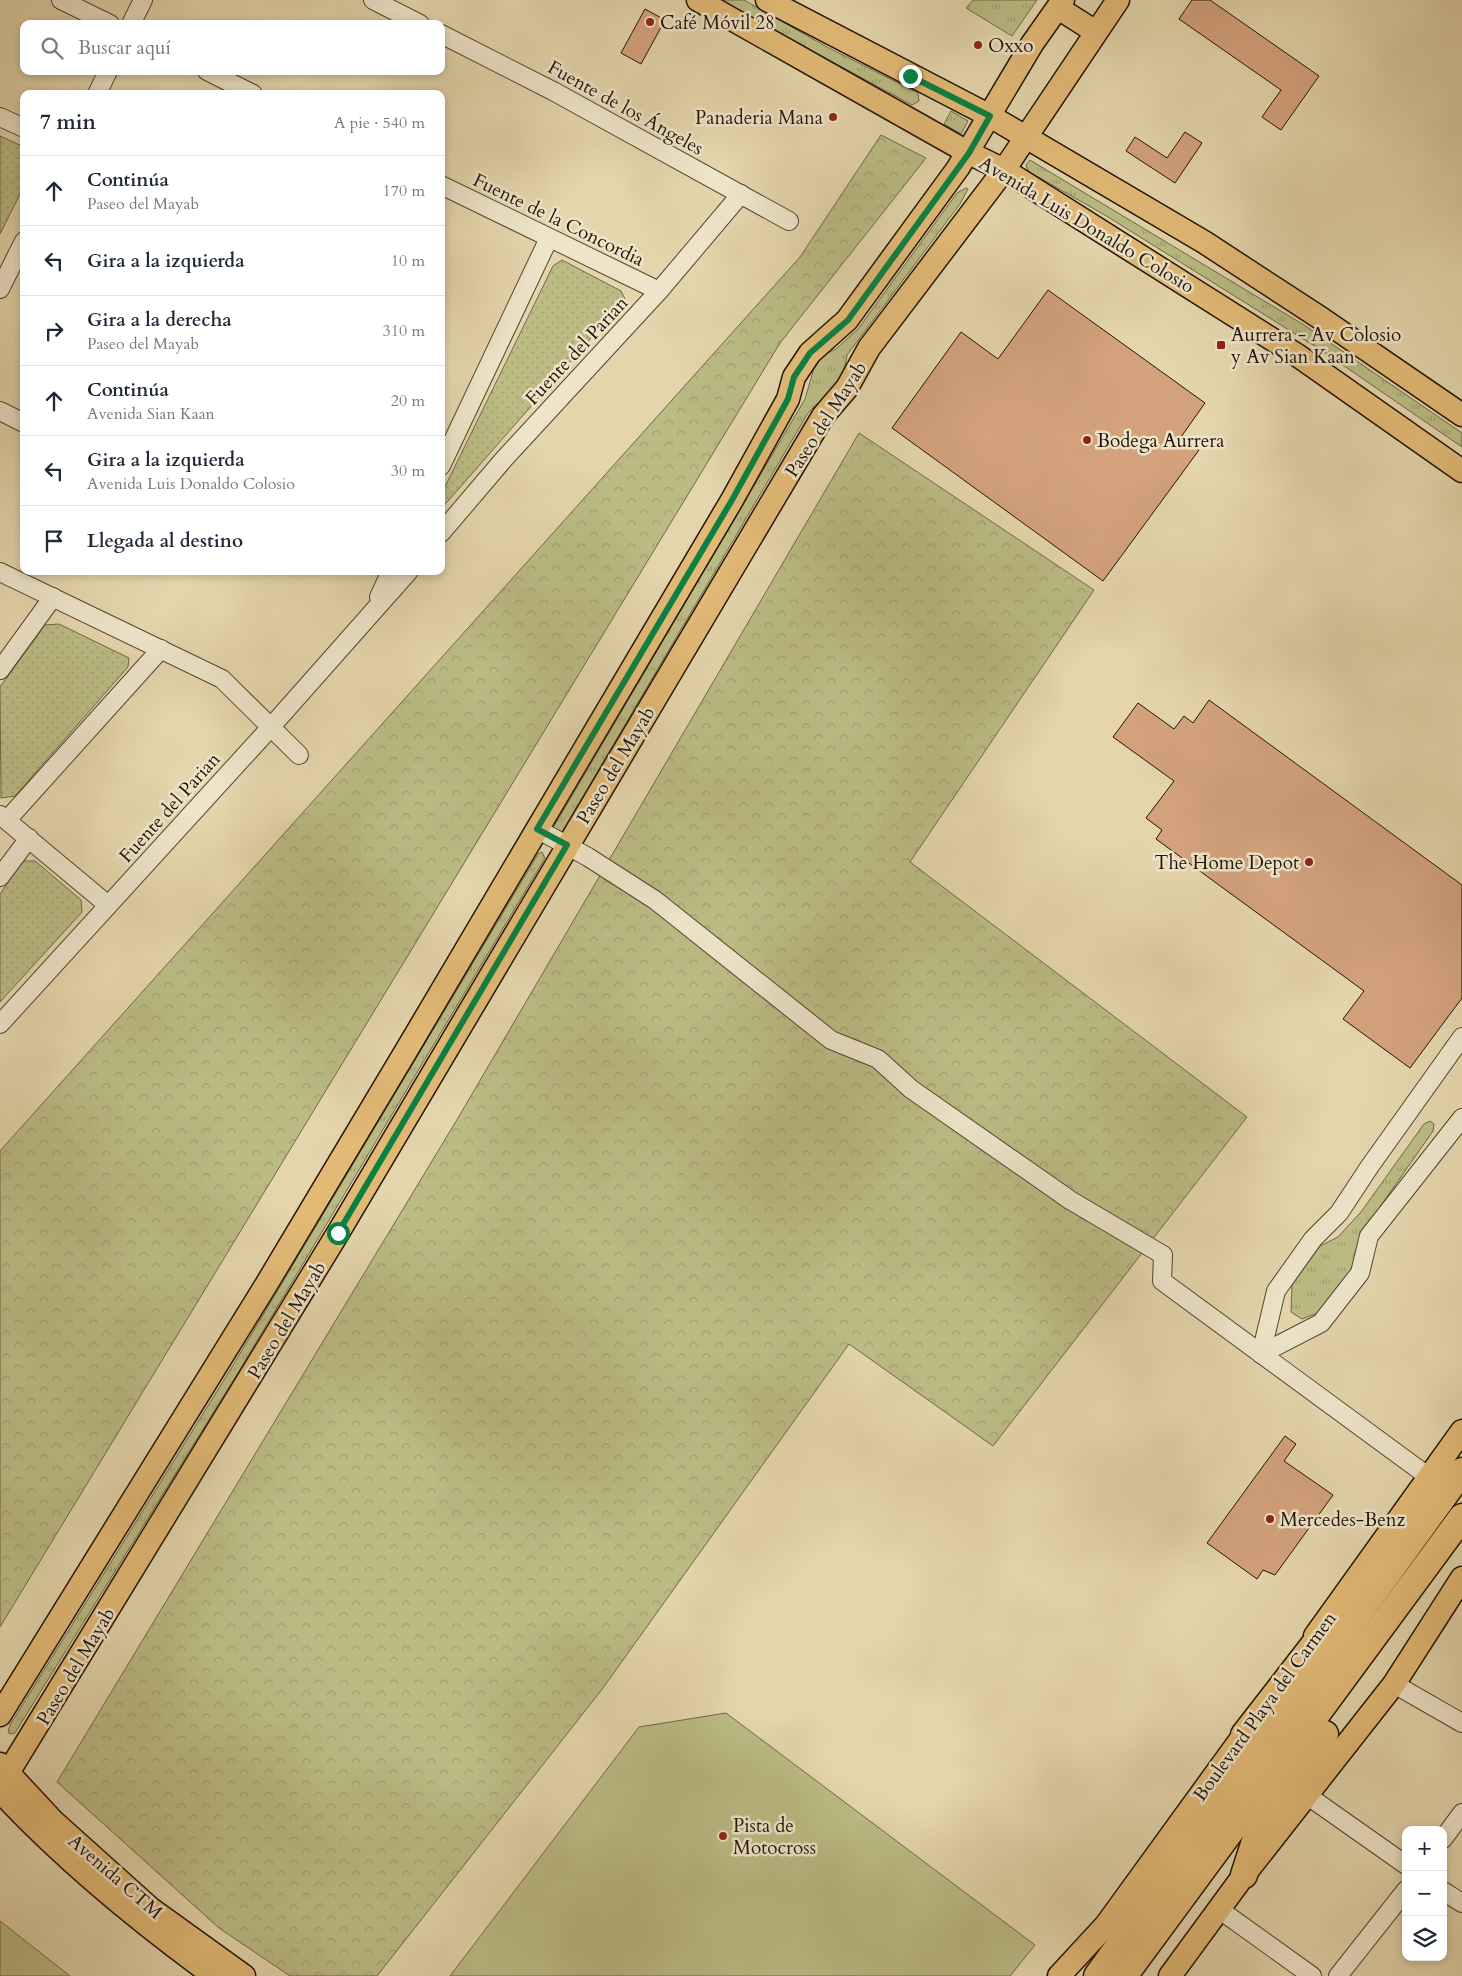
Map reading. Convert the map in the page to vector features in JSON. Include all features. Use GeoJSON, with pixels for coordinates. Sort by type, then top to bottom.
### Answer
{"type":"FeatureCollection","features":[{"type":"Feature","properties":{"kind":"highway"},"geometry":{"type":"LineString","coordinates":[[1244,1735],[1462,1453]]}},
{"type":"Feature","properties":{"kind":"highway"},"geometry":{"type":"LineString","coordinates":[[1097,1976],[1462,1471]]}},
{"type":"Feature","properties":{"kind":"highway"},"geometry":{"type":"LineString","coordinates":[[1124,1976],[1462,1517]]}},
{"type":"Feature","properties":{"kind":"highway"},"geometry":{"type":"LineString","coordinates":[[1244,1875],[1256,1838],[1304,1763],[1462,1539]]}},
{"type":"Feature","properties":{"kind":"main road","name":"Avenida Luis Donaldo Colosio"},"geometry":{"type":"LineString","coordinates":[[698,0],[969,153],[1004,170],[1296,355],[1462,471]]}},
{"type":"Feature","properties":{"kind":"main road"},"geometry":{"type":"LineString","coordinates":[[767,0],[990,116],[1204,242],[1322,319],[1462,415]]}},
{"type":"Feature","properties":{"kind":"main road","name":"Paseo del Mayab"},"geometry":{"type":"LineString","coordinates":[[2,1779],[338,1233],[823,416],[847,388],[869,348],[1004,170],[1118,0]]}},
{"type":"Feature","properties":{"kind":"main road","name":"Paseo del Mayab"},"geometry":{"type":"LineString","coordinates":[[0,1715],[266,1285],[537,829],[732,500],[788,399],[794,377],[810,353],[848,320],[969,153],[1032,44],[1060,4]]}},
{"type":"Feature","properties":{"kind":"main road"},"geometry":{"type":"LineString","coordinates":[[1060,4],[1096,32]]}},
{"type":"Feature","properties":{"kind":"main road","name":"Boulevard Playa del Carmen"},"geometry":{"type":"LineString","coordinates":[[1059,1976],[1106,1925],[1462,1431]]}},
{"type":"Feature","properties":{"kind":"main road"},"geometry":{"type":"LineString","coordinates":[[1170,1976],[1244,1875],[1308,1796],[1394,1684],[1462,1578]]}},
{"type":"Feature","properties":{"kind":"main road","name":"Avenida CTM"},"geometry":{"type":"LineString","coordinates":[[2,1779],[88,1878],[147,1927],[214,1976]]}},
{"type":"Feature","properties":{"kind":"main road","name":"Avenida CTM"},"geometry":{"type":"LineString","coordinates":[[2,1779],[53,1821],[151,1909],[244,1976]]}},
{"type":"Feature","properties":{"kind":"street"},"geometry":{"type":"LineString","coordinates":[[61,0],[102,20]]}},
{"type":"Feature","properties":{"kind":"street"},"geometry":{"type":"LineString","coordinates":[[133,20],[143,0]]}},
{"type":"Feature","properties":{"kind":"street"},"geometry":{"type":"LineString","coordinates":[[374,0],[412,20]]}},
{"type":"Feature","properties":{"kind":"street","name":"Fuente de los Ángeles"},"geometry":{"type":"LineString","coordinates":[[445,36],[553,91],[789,221]]}},
{"type":"Feature","properties":{"kind":"street"},"geometry":{"type":"LineString","coordinates":[[99,90],[106,75]]}},
{"type":"Feature","properties":{"kind":"street"},"geometry":{"type":"LineString","coordinates":[[215,75],[245,90]]}},
{"type":"Feature","properties":{"kind":"street"},"geometry":{"type":"LineString","coordinates":[[0,117],[20,126]]}},
{"type":"Feature","properties":{"kind":"street","name":"Fuente de la Concordia"},"geometry":{"type":"LineString","coordinates":[[445,187],[659,291]]}},
{"type":"Feature","properties":{"kind":"street","name":"Fuente del Parian"},"geometry":{"type":"LineString","coordinates":[[445,528],[504,459],[659,291],[740,194]]}},
{"type":"Feature","properties":{"kind":"street"},"geometry":{"type":"LineString","coordinates":[[445,458],[549,238]]}},
{"type":"Feature","properties":{"kind":"street"},"geometry":{"type":"LineString","coordinates":[[0,289],[20,250]]}},
{"type":"Feature","properties":{"kind":"street"},"geometry":{"type":"LineString","coordinates":[[0,411],[20,421]]}},
{"type":"Feature","properties":{"kind":"street"},"geometry":{"type":"LineString","coordinates":[[0,572],[222,679],[298,755]]}},
{"type":"Feature","properties":{"kind":"street","name":"Fuente del Parian"},"geometry":{"type":"LineString","coordinates":[[369,617],[389,575]]}},
{"type":"Feature","properties":{"kind":"street","name":"Fuente del Parian"},"geometry":{"type":"LineString","coordinates":[[0,1024],[270,728],[405,575]]}},
{"type":"Feature","properties":{"kind":"street"},"geometry":{"type":"LineString","coordinates":[[0,670],[53,597]]}},
{"type":"Feature","properties":{"kind":"street"},"geometry":{"type":"LineString","coordinates":[[108,905],[4,817],[161,649]]}},
{"type":"Feature","properties":{"kind":"street"},"geometry":{"type":"LineString","coordinates":[[537,829],[567,845],[655,900],[831,1040],[878,1059],[911,1089],[1070,1200],[1163,1255],[1162,1281],[1429,1477]]}},
{"type":"Feature","properties":{"kind":"street"},"geometry":{"type":"LineString","coordinates":[[0,877],[29,838]]}},
{"type":"Feature","properties":{"kind":"street"},"geometry":{"type":"LineString","coordinates":[[1261,1354],[1276,1291],[1313,1240],[1339,1213],[1370,1166],[1462,1037]]}},
{"type":"Feature","properties":{"kind":"street"},"geometry":{"type":"LineString","coordinates":[[1261,1354],[1321,1324],[1360,1273],[1369,1236],[1462,1118]]}},
{"type":"Feature","properties":{"kind":"street"},"geometry":{"type":"LineString","coordinates":[[1394,1684],[1462,1723]]}},
{"type":"Feature","properties":{"kind":"street"},"geometry":{"type":"LineString","coordinates":[[1308,1796],[1402,1862]]}},
{"type":"Feature","properties":{"kind":"street"},"geometry":{"type":"LineString","coordinates":[[1447,1834],[1462,1813]]}},
{"type":"Feature","properties":{"kind":"street"},"geometry":{"type":"LineString","coordinates":[[1447,1894],[1462,1903]]}},
{"type":"Feature","properties":{"kind":"street"},"geometry":{"type":"LineString","coordinates":[[1338,1976],[1402,1895]]}},
{"type":"Feature","properties":{"kind":"street"},"geometry":{"type":"LineString","coordinates":[[1220,1910],[1312,1976]]}},
{"type":"Feature","properties":{"kind":"green space"},"geometry":{"type":"Polygon","coordinates":[[[718,0],[744,0],[827,47],[918,93],[919,101],[912,105],[718,0]]]}},
{"type":"Feature","properties":{"kind":"green space"},"geometry":{"type":"Polygon","coordinates":[[[973,0],[1037,0],[1012,36],[966,8],[973,0]]]}},
{"type":"Feature","properties":{"kind":"green space"},"geometry":{"type":"Polygon","coordinates":[[[951,111],[968,121],[961,134],[944,124],[951,111]]]}},
{"type":"Feature","properties":{"kind":"green space"},"geometry":{"type":"Polygon","coordinates":[[[881,135],[926,158],[780,343],[0,1627],[0,1151],[800,257],[881,135]]]}},
{"type":"Feature","properties":{"kind":"green space"},"geometry":{"type":"Polygon","coordinates":[[[0,136],[20,145],[20,194],[0,234],[0,136]]]}},
{"type":"Feature","properties":{"kind":"green space"},"geometry":{"type":"Polygon","coordinates":[[[1030,160],[1304,325],[1462,433],[1462,447],[1321,350],[1108,217],[1028,171],[1026,165],[1030,160]]]}},
{"type":"Feature","properties":{"kind":"green space"},"geometry":{"type":"Polygon","coordinates":[[[966,188],[968,189],[960,204],[847,355],[838,381],[828,394],[808,413],[562,832],[554,832],[553,828],[805,399],[814,368],[824,355],[836,349],[858,329],[957,193],[966,188]]]}},
{"type":"Feature","properties":{"kind":"green space"},"geometry":{"type":"Polygon","coordinates":[[[562,260],[621,291],[625,299],[445,504],[445,487],[553,266],[562,260]]]}},
{"type":"Feature","properties":{"kind":"green space"},"geometry":{"type":"Polygon","coordinates":[[[859,433],[1094,590],[910,862],[1247,1117],[993,1446],[849,1344],[603,1688],[377,1976],[290,1976],[219,1928],[57,1782],[458,1118],[859,433]]]}},
{"type":"Feature","properties":{"kind":"green space"},"geometry":{"type":"Polygon","coordinates":[[[59,624],[129,658],[128,667],[15,796],[1,798],[0,687],[45,625],[59,624]]]}},
{"type":"Feature","properties":{"kind":"green space"},"geometry":{"type":"Polygon","coordinates":[[[542,852],[545,858],[239,1371],[15,1733],[10,1734],[8,1732],[10,1725],[232,1367],[538,854],[542,852]]]}},
{"type":"Feature","properties":{"kind":"green space"},"geometry":{"type":"Polygon","coordinates":[[[23,861],[35,861],[81,900],[82,912],[0,1002],[0,894],[23,861]]]}},
{"type":"Feature","properties":{"kind":"green space"},"geometry":{"type":"Polygon","coordinates":[[[1430,1121],[1434,1124],[1433,1131],[1368,1224],[1355,1252],[1354,1270],[1325,1310],[1302,1319],[1291,1312],[1292,1285],[1320,1246],[1338,1237],[1361,1212],[1424,1124],[1430,1121]]]}},
{"type":"Feature","properties":{"kind":"green space","name":"Pista de Motocross"},"geometry":{"type":"Polygon","coordinates":[[[726,1713],[1035,1945],[1010,1976],[450,1976],[639,1727],[726,1713]]]}},
{"type":"Feature","properties":{"kind":"green space"},"geometry":{"type":"Polygon","coordinates":[[[0,1921],[70,1976],[0,1976],[0,1921]]]}},
{"type":"Feature","properties":{"kind":"building"},"geometry":{"type":"Polygon","coordinates":[[[1192,0],[1210,0],[1319,76],[1281,130],[1262,117],[1281,90],[1179,19],[1192,0]]]}},
{"type":"Feature","properties":{"kind":"building"},"geometry":{"type":"Polygon","coordinates":[[[645,9],[665,20],[641,64],[621,53],[645,9]]]}},
{"type":"Feature","properties":{"kind":"building"},"geometry":{"type":"Polygon","coordinates":[[[1185,132],[1202,143],[1175,183],[1126,151],[1135,137],[1167,158],[1185,132]]]}},
{"type":"Feature","properties":{"kind":"building"},"geometry":{"type":"Polygon","coordinates":[[[1048,290],[1205,403],[1181,437],[1199,450],[1103,581],[892,428],[961,332],[998,359],[1048,290]]]}},
{"type":"Feature","properties":{"kind":"building","name":"The Home Depot"},"geometry":{"type":"Polygon","coordinates":[[[1209,700],[1462,885],[1462,998],[1410,1068],[1343,1019],[1364,991],[1156,839],[1162,830],[1146,818],[1174,781],[1113,737],[1138,703],[1174,729],[1184,716],[1193,723],[1209,700]]]}},
{"type":"Feature","properties":{"kind":"building","name":"Mercedes-Benz"},"geometry":{"type":"Polygon","coordinates":[[[1285,1436],[1296,1444],[1284,1461],[1333,1495],[1275,1575],[1263,1570],[1257,1579],[1207,1543],[1285,1436]]]}},
{"type":"Feature","properties":{"kind":"place","name":"Café Móvil 28"},"geometry":{"type":"Point","coordinates":[650,22]}},
{"type":"Feature","properties":{"kind":"place","name":"Oxxo"},"geometry":{"type":"Point","coordinates":[978,45]}},
{"type":"Feature","properties":{"kind":"place","name":"Panaderia Mana"},"geometry":{"type":"Point","coordinates":[833,117]}},
{"type":"Feature","properties":{"kind":"place","name":"Aurrera - Av Colosio y Av Sian Kaan"},"geometry":{"type":"Point","coordinates":[1221,345]}},
{"type":"Feature","properties":{"kind":"place","name":"Bodega Aurrera"},"geometry":{"type":"Point","coordinates":[1087,440]}},
{"type":"Feature","properties":{"kind":"place","name":"The Home Depot"},"geometry":{"type":"Point","coordinates":[1309,862]}},
{"type":"Feature","properties":{"kind":"place","name":"Mercedes-Benz"},"geometry":{"type":"Point","coordinates":[1270,1519]}},
{"type":"Feature","properties":{"kind":"place","name":"Pista de Motocross"},"geometry":{"type":"Point","coordinates":[723,1836]}},
{"type":"Feature","properties":{"kind":"route"},"geometry":{"type":"LineString","coordinates":[[338,1233],[567,845],[537,829],[732,500],[788,399],[794,377],[810,353],[848,320],[969,153],[990,116],[910,76]]}}]}
